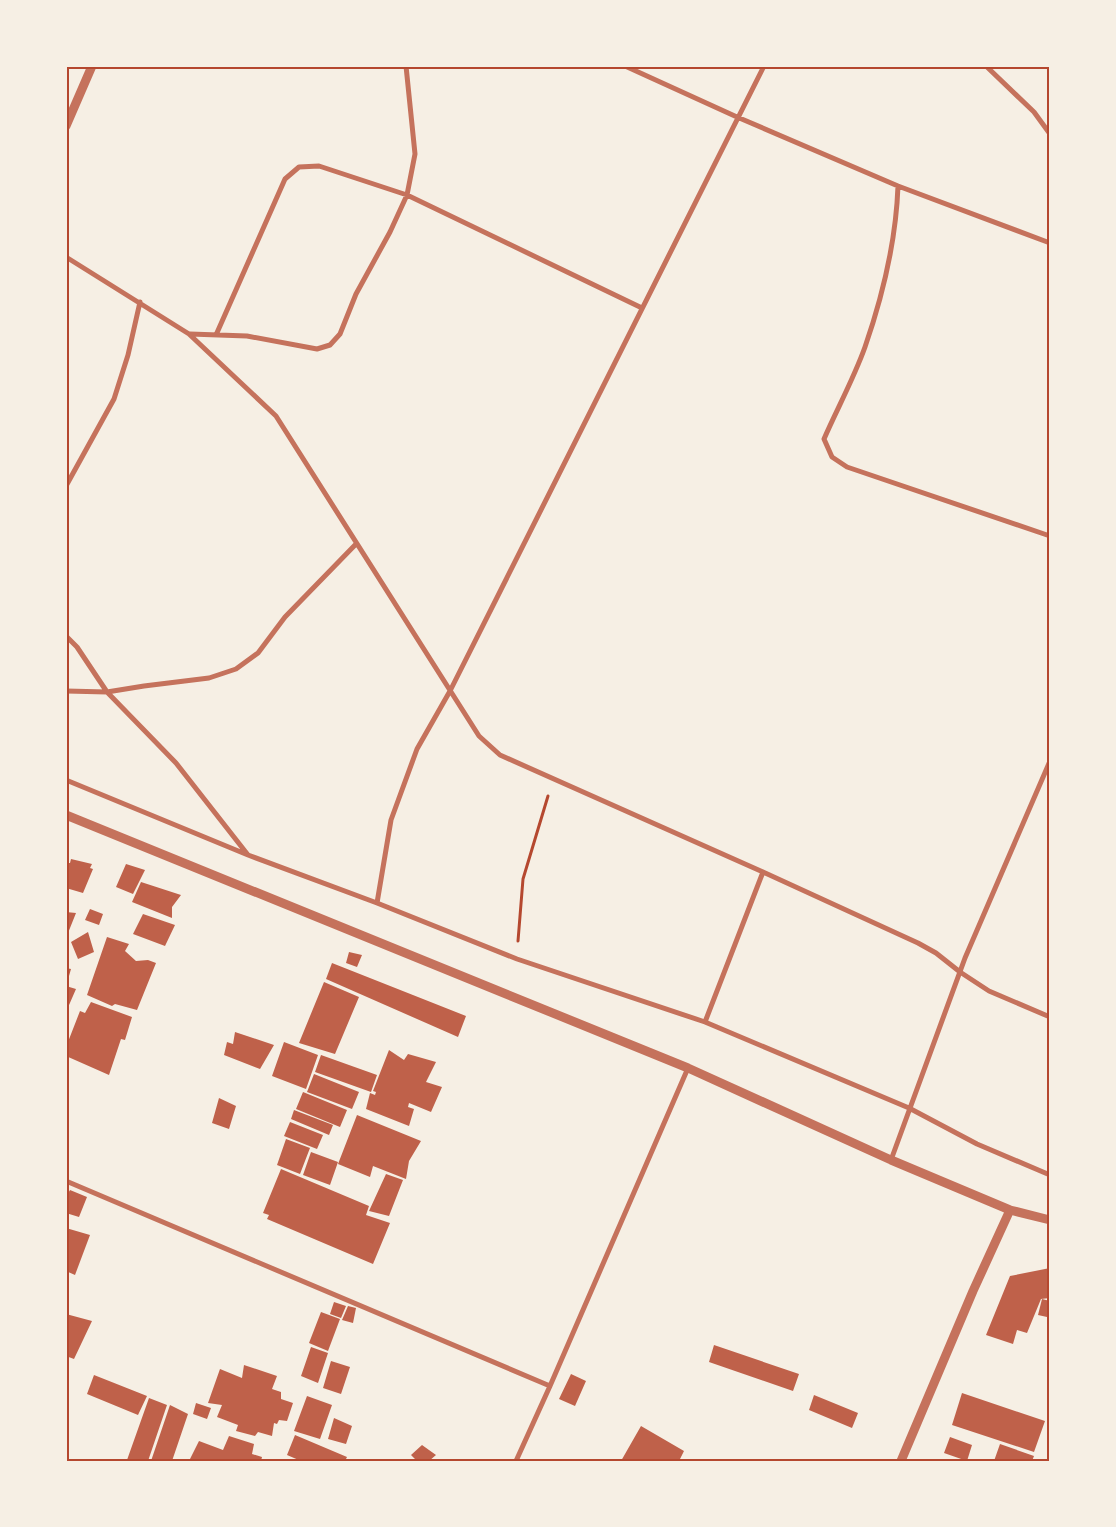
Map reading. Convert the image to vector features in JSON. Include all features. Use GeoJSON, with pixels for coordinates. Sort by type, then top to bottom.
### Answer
{"type":"FeatureCollection","features":[{"type":"Feature","properties":{"kind":"street"},"geometry":{"type":"LineString","coordinates":[[66,126],[92,66]]}},
{"type":"Feature","properties":{"kind":"street"},"geometry":{"type":"LineString","coordinates":[[189,334],[247,336],[317,349],[330,345],[340,334],[356,294],[390,232],[407,195],[415,154],[406,66]]}},
{"type":"Feature","properties":{"kind":"street"},"geometry":{"type":"LineString","coordinates":[[624,66],[898,186],[1050,243]]}},
{"type":"Feature","properties":{"kind":"street"},"geometry":{"type":"LineString","coordinates":[[377,903],[391,820],[417,749],[450,691],[764,66]]}},
{"type":"Feature","properties":{"kind":"street"},"geometry":{"type":"LineString","coordinates":[[986,66],[1034,112],[1050,134]]}},
{"type":"Feature","properties":{"kind":"street"},"geometry":{"type":"LineString","coordinates":[[216,335],[285,179],[299,167],[318,166],[407,195],[642,308]]}},
{"type":"Feature","properties":{"kind":"street"},"geometry":{"type":"LineString","coordinates":[[898,186],[897,218],[891,254],[864,348],[824,439],[832,457],[847,467],[1050,536]]}},
{"type":"Feature","properties":{"kind":"street"},"geometry":{"type":"LineString","coordinates":[[66,257],[189,334],[276,416],[478,736],[500,755],[763,872],[918,944],[936,953],[989,991],[1050,1017]]}},
{"type":"Feature","properties":{"kind":"street"},"geometry":{"type":"LineString","coordinates":[[66,486],[114,399],[128,355],[140,302]]}},
{"type":"Feature","properties":{"kind":"street"},"geometry":{"type":"LineString","coordinates":[[66,691],[107,692],[210,678],[236,669],[258,653],[285,617],[356,544]]}},
{"type":"Feature","properties":{"kind":"street"},"geometry":{"type":"LineString","coordinates":[[66,636],[77,648],[107,692],[176,763],[248,855]]}},
{"type":"Feature","properties":{"kind":"street"},"geometry":{"type":"LineString","coordinates":[[890,1160],[960,972],[1050,761]]}},
{"type":"Feature","properties":{"kind":"street"},"geometry":{"type":"LineString","coordinates":[[66,780],[248,855],[377,903],[517,959],[705,1022],[909,1108],[977,1144],[1050,1175]]}},
{"type":"Feature","properties":{"kind":"street"},"geometry":{"type":"LineString","coordinates":[[66,814],[688,1068],[890,1160],[1010,1210],[1050,1220]]}},
{"type":"Feature","properties":{"kind":"street"},"geometry":{"type":"LineString","coordinates":[[705,1022],[763,872]]}},
{"type":"Feature","properties":{"kind":"street"},"geometry":{"type":"LineString","coordinates":[[516,1461],[688,1068]]}},
{"type":"Feature","properties":{"kind":"street"},"geometry":{"type":"LineString","coordinates":[[66,1181],[550,1386]]}},
{"type":"Feature","properties":{"kind":"street"},"geometry":{"type":"LineString","coordinates":[[903,1460],[973,1291],[1010,1210]]}},
{"type":"Feature","properties":{"kind":"path"},"geometry":{"type":"LineString","coordinates":[[517,959],[523,879],[553,778]]}},
{"type":"Feature","properties":{"kind":"building"},"geometry":{"type":"Polygon","coordinates":[[[71,859],[92,864],[90,868],[93,869],[83,893],[66,888],[66,863],[70,863],[71,859]]]}},
{"type":"Feature","properties":{"kind":"building"},"geometry":{"type":"Polygon","coordinates":[[[126,864],[145,870],[133,894],[116,887],[126,864]]]}},
{"type":"Feature","properties":{"kind":"building"},"geometry":{"type":"Polygon","coordinates":[[[141,882],[181,895],[172,907],[172,918],[132,902],[141,882]]]}},
{"type":"Feature","properties":{"kind":"building"},"geometry":{"type":"Polygon","coordinates":[[[90,909],[103,914],[99,925],[85,920],[90,909]]]}},
{"type":"Feature","properties":{"kind":"building"},"geometry":{"type":"Polygon","coordinates":[[[66,912],[76,913],[66,938],[66,912]]]}},
{"type":"Feature","properties":{"kind":"building"},"geometry":{"type":"Polygon","coordinates":[[[143,914],[175,925],[165,946],[133,934],[143,914]]]}},
{"type":"Feature","properties":{"kind":"building"},"geometry":{"type":"Polygon","coordinates":[[[88,932],[94,952],[78,959],[71,942],[88,932]]]}},
{"type":"Feature","properties":{"kind":"building"},"geometry":{"type":"Polygon","coordinates":[[[107,937],[129,944],[125,951],[136,961],[148,960],[156,963],[137,1010],[115,1004],[112,1006],[87,995],[107,937]]]}},
{"type":"Feature","properties":{"kind":"building"},"geometry":{"type":"Polygon","coordinates":[[[349,952],[362,955],[357,967],[346,963],[349,952]]]}},
{"type":"Feature","properties":{"kind":"building"},"geometry":{"type":"Polygon","coordinates":[[[332,963],[466,1016],[458,1037],[326,979],[332,963]]]}},
{"type":"Feature","properties":{"kind":"building"},"geometry":{"type":"Polygon","coordinates":[[[66,968],[71,969],[67,983],[66,983],[66,968]]]}},
{"type":"Feature","properties":{"kind":"building"},"geometry":{"type":"Polygon","coordinates":[[[324,982],[359,997],[335,1054],[299,1043],[324,982]]]}},
{"type":"Feature","properties":{"kind":"building"},"geometry":{"type":"Polygon","coordinates":[[[66,986],[76,989],[66,1012],[66,986]]]}},
{"type":"Feature","properties":{"kind":"building"},"geometry":{"type":"Polygon","coordinates":[[[91,1002],[132,1017],[125,1040],[121,1039],[109,1075],[66,1056],[66,1047],[80,1011],[85,1013],[91,1002]]]}},
{"type":"Feature","properties":{"kind":"building"},"geometry":{"type":"Polygon","coordinates":[[[235,1032],[274,1045],[260,1069],[224,1055],[227,1042],[233,1044],[235,1032]]]}},
{"type":"Feature","properties":{"kind":"building"},"geometry":{"type":"Polygon","coordinates":[[[284,1042],[318,1055],[306,1089],[272,1076],[284,1042]]]}},
{"type":"Feature","properties":{"kind":"building"},"geometry":{"type":"Polygon","coordinates":[[[389,1050],[404,1060],[408,1054],[436,1062],[426,1082],[442,1087],[431,1112],[409,1103],[408,1107],[414,1109],[409,1126],[366,1109],[370,1093],[375,1095],[376,1092],[373,1091],[389,1050]]]}},
{"type":"Feature","properties":{"kind":"building"},"geometry":{"type":"Polygon","coordinates":[[[321,1055],[377,1075],[371,1092],[315,1072],[321,1055]]]}},
{"type":"Feature","properties":{"kind":"building"},"geometry":{"type":"Polygon","coordinates":[[[314,1074],[359,1092],[352,1109],[307,1092],[314,1074]]]}},
{"type":"Feature","properties":{"kind":"building"},"geometry":{"type":"Polygon","coordinates":[[[303,1092],[347,1110],[340,1127],[296,1109],[303,1092]]]}},
{"type":"Feature","properties":{"kind":"building"},"geometry":{"type":"Polygon","coordinates":[[[219,1098],[236,1106],[229,1129],[212,1123],[219,1098]]]}},
{"type":"Feature","properties":{"kind":"building"},"geometry":{"type":"Polygon","coordinates":[[[294,1110],[333,1125],[329,1135],[291,1119],[294,1110]]]}},
{"type":"Feature","properties":{"kind":"building"},"geometry":{"type":"Polygon","coordinates":[[[357,1115],[421,1141],[409,1161],[406,1179],[373,1166],[370,1177],[338,1164],[357,1115]]]}},
{"type":"Feature","properties":{"kind":"building"},"geometry":{"type":"Polygon","coordinates":[[[290,1122],[323,1135],[317,1149],[284,1136],[290,1122]]]}},
{"type":"Feature","properties":{"kind":"building"},"geometry":{"type":"Polygon","coordinates":[[[286,1139],[310,1148],[300,1174],[277,1165],[286,1139]]]}},
{"type":"Feature","properties":{"kind":"building"},"geometry":{"type":"Polygon","coordinates":[[[311,1152],[338,1162],[330,1185],[303,1175],[311,1152]]]}},
{"type":"Feature","properties":{"kind":"building"},"geometry":{"type":"Polygon","coordinates":[[[281,1169],[369,1206],[366,1215],[390,1223],[373,1264],[267,1219],[269,1215],[263,1213],[281,1169]]]}},
{"type":"Feature","properties":{"kind":"building"},"geometry":{"type":"Polygon","coordinates":[[[386,1174],[403,1180],[389,1216],[369,1211],[386,1174]]]}},
{"type":"Feature","properties":{"kind":"building"},"geometry":{"type":"Polygon","coordinates":[[[70,1190],[87,1197],[79,1217],[66,1213],[66,1197],[70,1190]]]}},
{"type":"Feature","properties":{"kind":"building"},"geometry":{"type":"Polygon","coordinates":[[[66,1228],[90,1235],[75,1275],[66,1271],[66,1228]]]}},
{"type":"Feature","properties":{"kind":"building"},"geometry":{"type":"Polygon","coordinates":[[[1050,1268],[1050,1298],[1041,1299],[1027,1333],[1017,1330],[1013,1344],[986,1335],[1010,1276],[1050,1268]]]}},
{"type":"Feature","properties":{"kind":"building"},"geometry":{"type":"Polygon","coordinates":[[[1042,1299],[1050,1301],[1047,1317],[1038,1315],[1042,1299]]]}},
{"type":"Feature","properties":{"kind":"building"},"geometry":{"type":"Polygon","coordinates":[[[334,1302],[346,1306],[341,1318],[330,1314],[334,1302]]]}},
{"type":"Feature","properties":{"kind":"building"},"geometry":{"type":"Polygon","coordinates":[[[348,1306],[356,1308],[353,1323],[342,1320],[348,1306]]]}},
{"type":"Feature","properties":{"kind":"building"},"geometry":{"type":"Polygon","coordinates":[[[321,1312],[340,1319],[328,1351],[309,1343],[321,1312]]]}},
{"type":"Feature","properties":{"kind":"building"},"geometry":{"type":"Polygon","coordinates":[[[66,1314],[92,1321],[74,1359],[66,1356],[66,1314]]]}},
{"type":"Feature","properties":{"kind":"building"},"geometry":{"type":"Polygon","coordinates":[[[714,1345],[799,1374],[793,1391],[709,1362],[714,1345]]]}},
{"type":"Feature","properties":{"kind":"building"},"geometry":{"type":"Polygon","coordinates":[[[311,1347],[328,1353],[318,1383],[301,1376],[311,1347]]]}},
{"type":"Feature","properties":{"kind":"building"},"geometry":{"type":"Polygon","coordinates":[[[331,1361],[350,1367],[341,1394],[323,1388],[331,1361]]]}},
{"type":"Feature","properties":{"kind":"building"},"geometry":{"type":"Polygon","coordinates":[[[244,1365],[277,1376],[272,1389],[281,1392],[281,1399],[293,1403],[287,1421],[279,1420],[277,1424],[274,1423],[272,1436],[258,1432],[255,1436],[236,1431],[238,1425],[217,1417],[222,1405],[208,1403],[220,1369],[242,1378],[244,1365]]]}},
{"type":"Feature","properties":{"kind":"building"},"geometry":{"type":"Polygon","coordinates":[[[571,1374],[586,1381],[575,1406],[559,1399],[571,1374]]]}},
{"type":"Feature","properties":{"kind":"building"},"geometry":{"type":"Polygon","coordinates":[[[94,1375],[147,1396],[138,1415],[87,1394],[94,1375]]]}},
{"type":"Feature","properties":{"kind":"building"},"geometry":{"type":"Polygon","coordinates":[[[962,1393],[1045,1421],[1034,1452],[952,1425],[962,1393]]]}},
{"type":"Feature","properties":{"kind":"building"},"geometry":{"type":"Polygon","coordinates":[[[814,1395],[858,1413],[852,1428],[809,1410],[814,1395]]]}},
{"type":"Feature","properties":{"kind":"building"},"geometry":{"type":"Polygon","coordinates":[[[307,1396],[332,1405],[320,1439],[294,1431],[307,1396]]]}},
{"type":"Feature","properties":{"kind":"building"},"geometry":{"type":"Polygon","coordinates":[[[149,1398],[167,1405],[148,1461],[127,1460],[149,1398]]]}},
{"type":"Feature","properties":{"kind":"building"},"geometry":{"type":"Polygon","coordinates":[[[196,1403],[211,1408],[207,1419],[193,1414],[196,1403]]]}},
{"type":"Feature","properties":{"kind":"building"},"geometry":{"type":"Polygon","coordinates":[[[170,1405],[188,1414],[172,1461],[151,1461],[170,1405]]]}},
{"type":"Feature","properties":{"kind":"building"},"geometry":{"type":"Polygon","coordinates":[[[334,1418],[352,1426],[346,1444],[328,1439],[334,1418]]]}},
{"type":"Feature","properties":{"kind":"building"},"geometry":{"type":"Polygon","coordinates":[[[641,1426],[684,1451],[679,1461],[621,1461],[641,1426]]]}},
{"type":"Feature","properties":{"kind":"building"},"geometry":{"type":"Polygon","coordinates":[[[295,1435],[347,1457],[345,1461],[301,1461],[287,1455],[295,1435]]]}},
{"type":"Feature","properties":{"kind":"building"},"geometry":{"type":"Polygon","coordinates":[[[229,1436],[254,1444],[252,1454],[262,1457],[261,1461],[189,1461],[199,1441],[223,1450],[229,1436]]]}},
{"type":"Feature","properties":{"kind":"building"},"geometry":{"type":"Polygon","coordinates":[[[950,1437],[972,1445],[967,1461],[944,1453],[950,1437]]]}},
{"type":"Feature","properties":{"kind":"building"},"geometry":{"type":"Polygon","coordinates":[[[1000,1444],[1034,1456],[1032,1461],[994,1461],[1000,1444]]]}},
{"type":"Feature","properties":{"kind":"building"},"geometry":{"type":"Polygon","coordinates":[[[422,1445],[436,1455],[429,1461],[417,1461],[411,1455],[422,1445]]]}}]}
